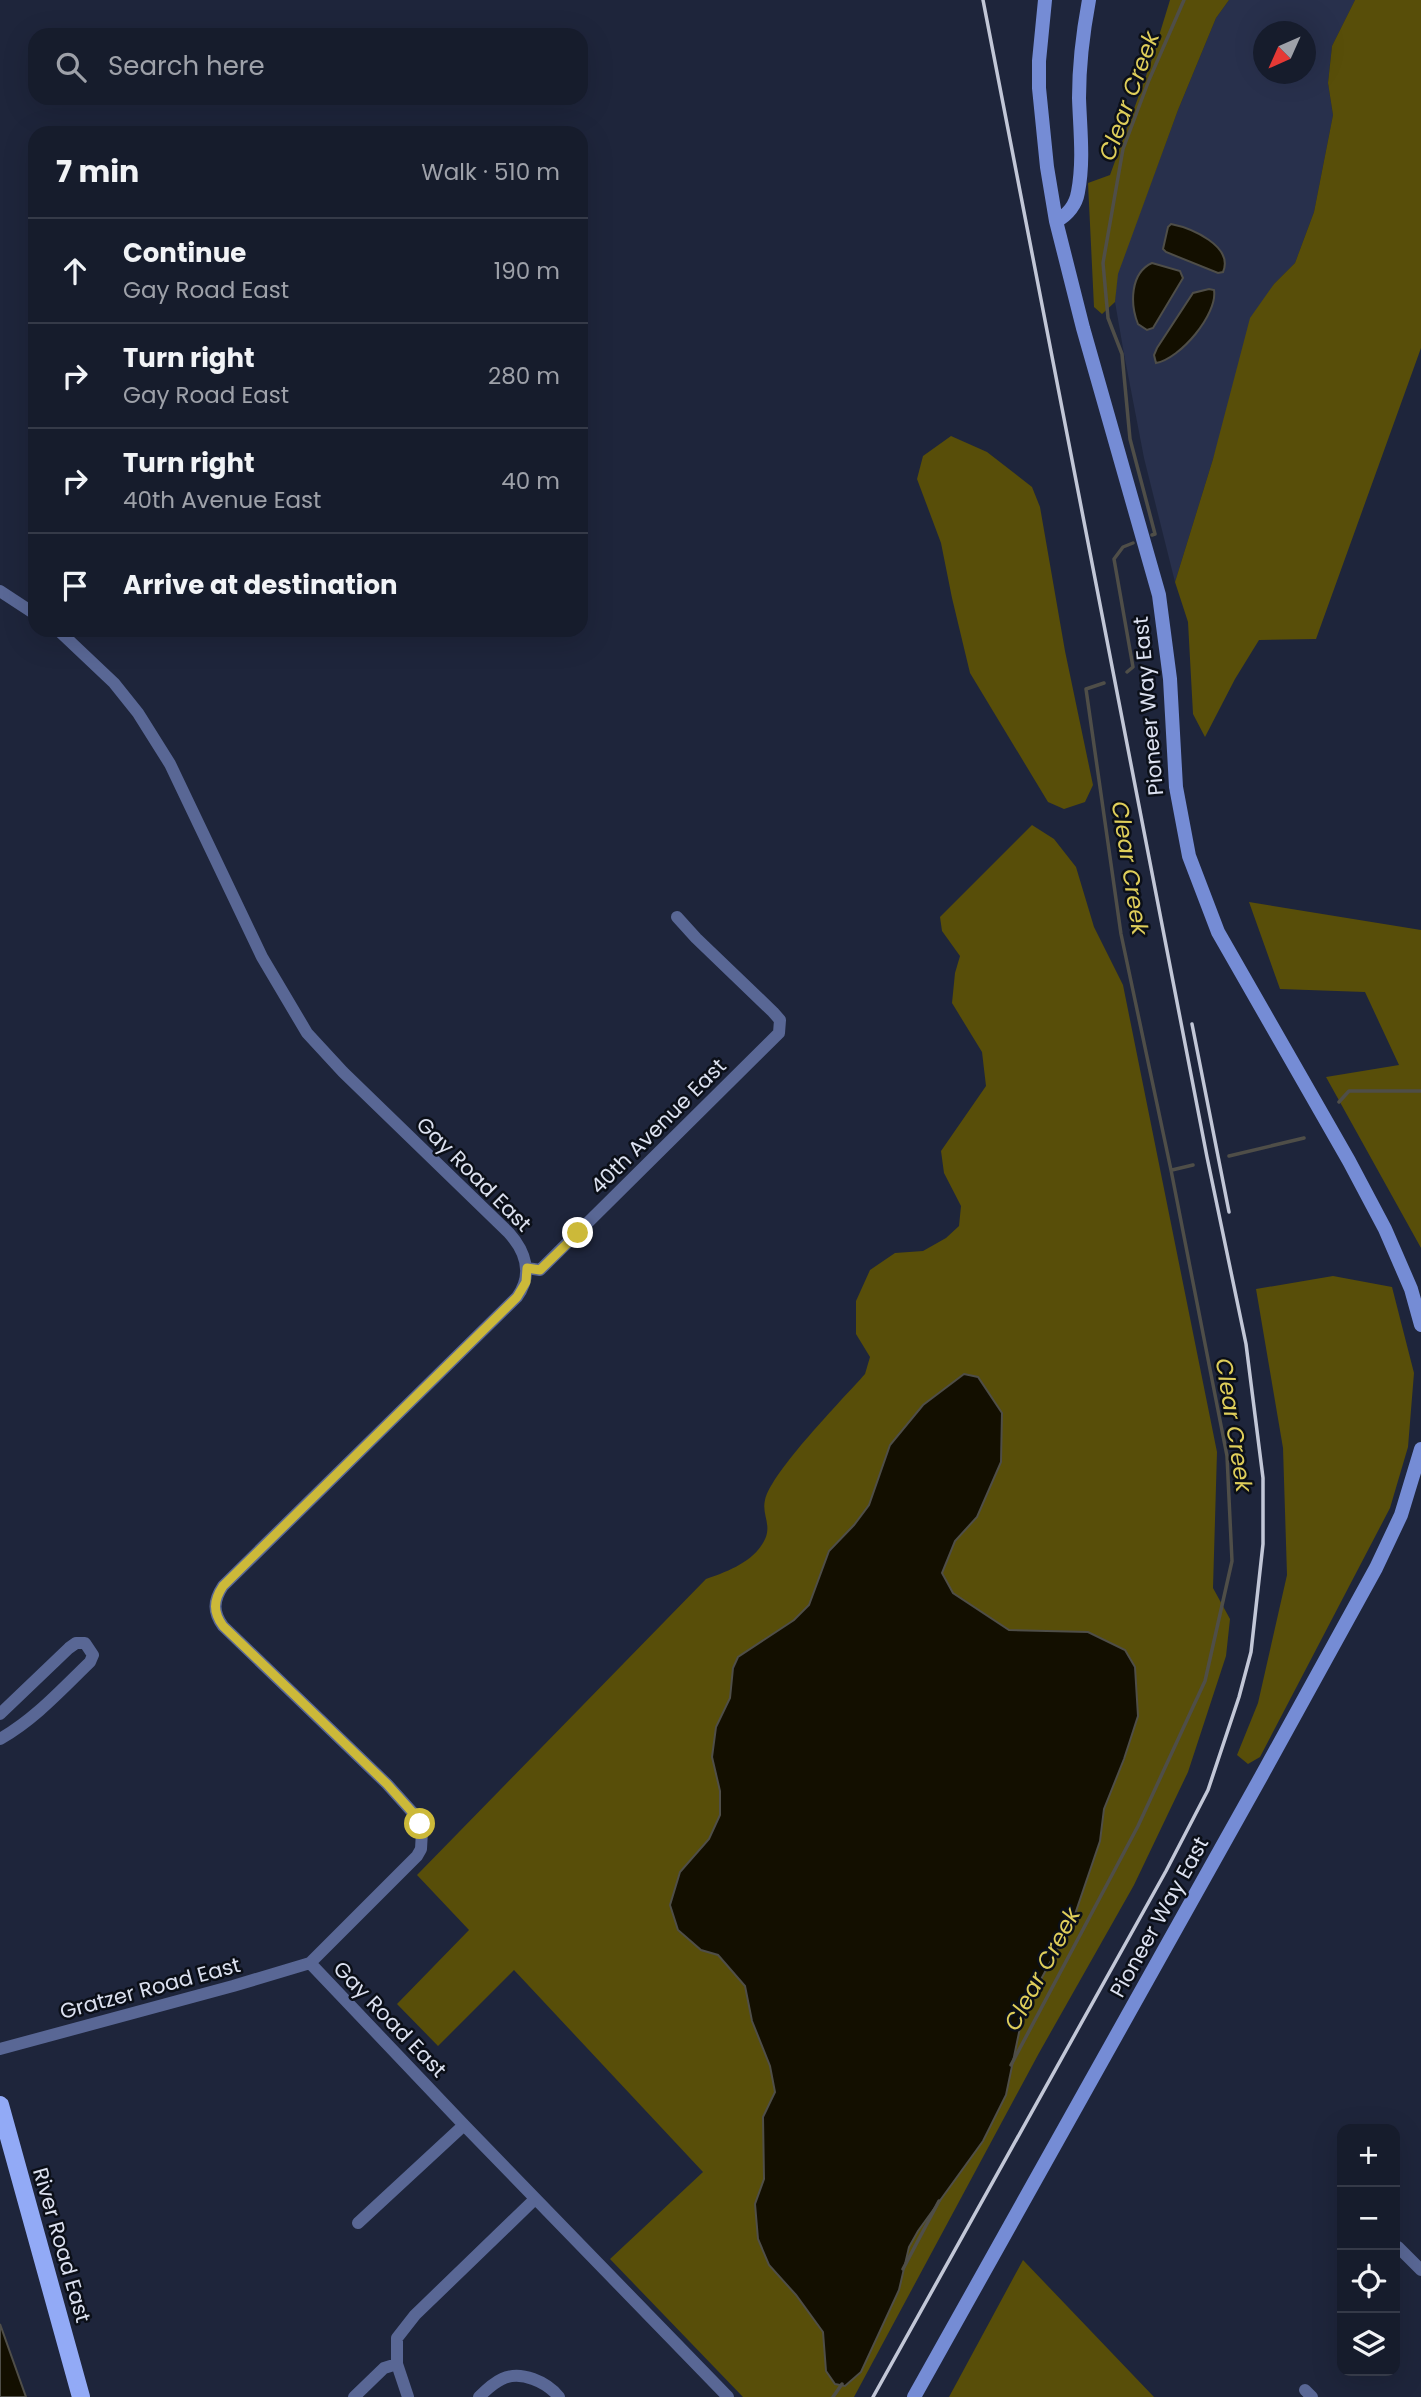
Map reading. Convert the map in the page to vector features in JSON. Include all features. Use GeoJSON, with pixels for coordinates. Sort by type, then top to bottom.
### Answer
{"type":"FeatureCollection","features":[{"type":"Feature","properties":{"kind":"main road","name":"Pioneer Way East"},"geometry":{"type":"LineString","coordinates":[[1045,0],[1039,61],[1041,112],[1056,221],[1114,443],[1159,595],[1169,670],[1181,825],[1197,882],[1217,932],[1349,1161],[1385,1229],[1411,1289],[1421,1325]]}},
{"type":"Feature","properties":{"kind":"main road"},"geometry":{"type":"LineString","coordinates":[[1056,221],[1065,216],[1078,193],[1081,159],[1079,95],[1089,0]]}},
{"type":"Feature","properties":{"kind":"main road","name":"Pioneer Way East"},"geometry":{"type":"LineString","coordinates":[[914,2397],[1376,1568],[1401,1515],[1421,1449]]}},
{"type":"Feature","properties":{"kind":"main road","name":"River Road East"},"geometry":{"type":"LineString","coordinates":[[0,2105],[81,2397]]}},
{"type":"Feature","properties":{"kind":"street"},"geometry":{"type":"LineString","coordinates":[[0,592],[28,610]]}},
{"type":"Feature","properties":{"kind":"street","name":"Gay Road East"},"geometry":{"type":"LineString","coordinates":[[65,637],[114,683],[138,713],[164,754],[262,957],[307,1033],[353,1082],[509,1233],[522,1250],[527,1268],[526,1282],[517,1297],[223,1586],[214,1604],[217,1618],[223,1626],[387,1784],[414,1814],[422,1830],[421,1849],[417,1856],[310,1963],[728,2397]]}},
{"type":"Feature","properties":{"kind":"street","name":"40th Avenue East"},"geometry":{"type":"LineString","coordinates":[[527,1268],[540,1270],[779,1033],[780,1020],[677,916]]}},
{"type":"Feature","properties":{"kind":"street"},"geometry":{"type":"LineString","coordinates":[[0,1714],[69,1648],[76,1643],[85,1643],[90,1649],[93,1655],[90,1662],[38,1713],[20,1728],[0,1739]]}},
{"type":"Feature","properties":{"kind":"street","name":"Gratzer Road East"},"geometry":{"type":"LineString","coordinates":[[0,2049],[310,1963]]}},
{"type":"Feature","properties":{"kind":"street"},"geometry":{"type":"LineString","coordinates":[[358,2223],[464,2125]]}},
{"type":"Feature","properties":{"kind":"street"},"geometry":{"type":"LineString","coordinates":[[408,2397],[397,2364],[397,2338],[415,2315],[535,2199]]}},
{"type":"Feature","properties":{"kind":"street"},"geometry":{"type":"LineString","coordinates":[[1400,2249],[1421,2270]]}},
{"type":"Feature","properties":{"kind":"street"},"geometry":{"type":"LineString","coordinates":[[354,2397],[384,2368],[397,2364]]}},
{"type":"Feature","properties":{"kind":"street"},"geometry":{"type":"LineString","coordinates":[[480,2397],[494,2383],[508,2376],[525,2377],[557,2394]]}},
{"type":"Feature","properties":{"kind":"shaded area"},"geometry":{"type":"Polygon","coordinates":[[[1170,0],[1229,0],[1216,18],[1178,110],[1118,274],[1115,302],[1102,314],[1094,307],[1088,183],[1110,175],[1151,62],[1170,0]]]}},
{"type":"Feature","properties":{"kind":"shaded area"},"geometry":{"type":"Polygon","coordinates":[[[1229,0],[1355,0],[1332,46],[1328,83],[1333,115],[1314,212],[1295,263],[1274,284],[1213,459],[1175,582],[1144,458],[1115,302],[1117,274],[1178,110],[1216,18],[1229,0]]]}},
{"type":"Feature","properties":{"kind":"shaded area"},"geometry":{"type":"Polygon","coordinates":[[[1355,0],[1421,0],[1421,348],[1316,639],[1259,640],[1205,737],[1193,714],[1188,622],[1175,582],[1213,459],[1250,318],[1274,284],[1295,263],[1314,212],[1333,115],[1328,83],[1332,46],[1355,0]]]}},
{"type":"Feature","properties":{"kind":"shaded area"},"geometry":{"type":"Polygon","coordinates":[[[951,436],[987,452],[1032,487],[1040,507],[1065,651],[1093,785],[1085,802],[1064,809],[1048,802],[970,673],[941,543],[917,479],[923,456],[951,436]]]}},
{"type":"Feature","properties":{"kind":"shaded area"},"geometry":{"type":"Polygon","coordinates":[[[1032,825],[1054,839],[1076,867],[1094,927],[1123,985],[1217,1452],[1213,1588],[1230,1619],[1226,1656],[1188,1772],[1134,1885],[1039,2053],[854,2397],[743,2397],[610,2259],[703,2172],[514,1970],[438,2046],[397,2004],[469,1930],[417,1875],[706,1579],[736,1567],[756,1552],[767,1533],[764,1506],[770,1487],[794,1454],[865,1374],[870,1357],[856,1334],[856,1301],[870,1270],[895,1253],[923,1251],[946,1238],[959,1226],[961,1206],[944,1173],[941,1151],[986,1086],[982,1052],[952,1003],[960,956],[942,931],[940,917],[1032,825]],[[964,1374],[923,1405],[890,1445],[869,1505],[829,1551],[809,1605],[794,1620],[738,1657],[733,1668],[730,1698],[716,1727],[712,1757],[720,1791],[720,1815],[709,1839],[680,1872],[701,1950],[718,1955],[745,1986],[752,2021],[770,2066],[775,2092],[763,2117],[764,2179],[755,2204],[769,2265],[796,2295],[823,2332],[826,2371],[845,2386],[861,2372],[899,2290],[909,2247],[983,2141],[1006,2095],[1021,2023],[1073,1920],[1100,1841],[1104,1809],[1124,1759],[1088,1632],[1009,1630],[953,1593],[942,1573],[955,1541],[977,1517],[964,1374]]]}},
{"type":"Feature","properties":{"kind":"shaded area"},"geometry":{"type":"Polygon","coordinates":[[[1249,902],[1421,930],[1421,1248],[1326,1077],[1399,1065],[1365,992],[1280,989],[1249,902]]]}},
{"type":"Feature","properties":{"kind":"shaded area"},"geometry":{"type":"Polygon","coordinates":[[[1333,1276],[1392,1287],[1414,1373],[1408,1447],[1390,1508],[1260,1757],[1248,1764],[1237,1755],[1258,1703],[1287,1575],[1283,1448],[1256,1289],[1333,1276]]]}},
{"type":"Feature","properties":{"kind":"shaded area"},"geometry":{"type":"Polygon","coordinates":[[[1023,2260],[1154,2397],[949,2397],[1023,2260]]]}},
{"type":"Feature","properties":{"kind":"water"},"geometry":{"type":"Polygon","coordinates":[[[1171,224],[1199,234],[1217,246],[1225,263],[1223,272],[1218,273],[1166,252],[1163,249],[1171,224]]]}},
{"type":"Feature","properties":{"kind":"water"},"geometry":{"type":"Polygon","coordinates":[[[1152,263],[1180,271],[1183,278],[1153,328],[1147,330],[1138,324],[1133,299],[1139,274],[1152,263]]]}},
{"type":"Feature","properties":{"kind":"water"},"geometry":{"type":"Polygon","coordinates":[[[1214,290],[1214,300],[1204,323],[1176,353],[1156,363],[1154,355],[1157,348],[1193,293],[1214,290]]]}},
{"type":"Feature","properties":{"kind":"water"},"geometry":{"type":"Polygon","coordinates":[[[964,1374],[978,1377],[1002,1413],[1001,1462],[977,1517],[955,1541],[942,1573],[953,1593],[1009,1630],[1088,1632],[1125,1650],[1135,1667],[1138,1716],[1104,1809],[1100,1841],[1073,1920],[1021,2023],[1006,2095],[983,2141],[909,2247],[899,2290],[861,2372],[845,2386],[835,2384],[826,2371],[823,2332],[796,2295],[769,2265],[758,2239],[755,2204],[764,2179],[763,2117],[775,2092],[770,2066],[752,2021],[745,1986],[718,1955],[701,1950],[678,1930],[670,1905],[680,1872],[709,1839],[720,1815],[720,1791],[712,1757],[716,1727],[730,1698],[733,1668],[738,1657],[794,1620],[809,1605],[829,1551],[869,1505],[890,1445],[923,1405],[964,1374]]]}},
{"type":"Feature","properties":{"kind":"water"},"geometry":{"type":"Polygon","coordinates":[[[0,2324],[26,2397],[0,2397],[0,2324]]]}},
{"type":"Feature","properties":{"kind":"waterway","name":"Clear Creek"},"geometry":{"type":"LineString","coordinates":[[1152,535],[1155,534],[1130,439],[1122,354],[1108,318],[1103,263],[1123,149],[1184,0]]}},
{"type":"Feature","properties":{"kind":"waterway","name":"Clear Creek"},"geometry":{"type":"LineString","coordinates":[[1127,672],[1133,667],[1114,559],[1123,547],[1133,543]]}},
{"type":"Feature","properties":{"kind":"waterway","name":"Clear Creek"},"geometry":{"type":"LineString","coordinates":[[1011,2065],[1138,1826],[1205,1681],[1232,1561],[1227,1456],[1121,934],[1086,689],[1104,683]]}},
{"type":"Feature","properties":{"kind":"waterway"},"geometry":{"type":"LineString","coordinates":[[1339,1102],[1349,1091],[1421,1091]]}},
{"type":"Feature","properties":{"kind":"waterway"},"geometry":{"type":"LineString","coordinates":[[1229,1156],[1304,1138]]}},
{"type":"Feature","properties":{"kind":"waterway"},"geometry":{"type":"LineString","coordinates":[[1172,1170],[1193,1165]]}},
{"type":"Feature","properties":{"kind":"waterway","name":"Clear Creek"},"geometry":{"type":"LineString","coordinates":[[903,2269],[939,2201]]}},
{"type":"Feature","properties":{"kind":"waterway","name":"Clear Creek"},"geometry":{"type":"LineString","coordinates":[[833,2397],[842,2384]]}},
{"type":"Feature","properties":{"kind":"railway"},"geometry":{"type":"LineString","coordinates":[[873,2397],[1166,1871],[1208,1790],[1251,1652],[1263,1544],[1263,1478],[1246,1344],[1207,1157],[983,0]]}},
{"type":"Feature","properties":{"kind":"railway"},"geometry":{"type":"LineString","coordinates":[[1192,1024],[1229,1212]]}},
{"type":"Feature","properties":{"kind":"route"},"geometry":{"type":"LineString","coordinates":[[420,1824],[387,1784],[223,1626],[217,1618],[214,1604],[223,1586],[517,1297],[526,1282],[527,1268],[540,1270],[578,1233]]}}]}
